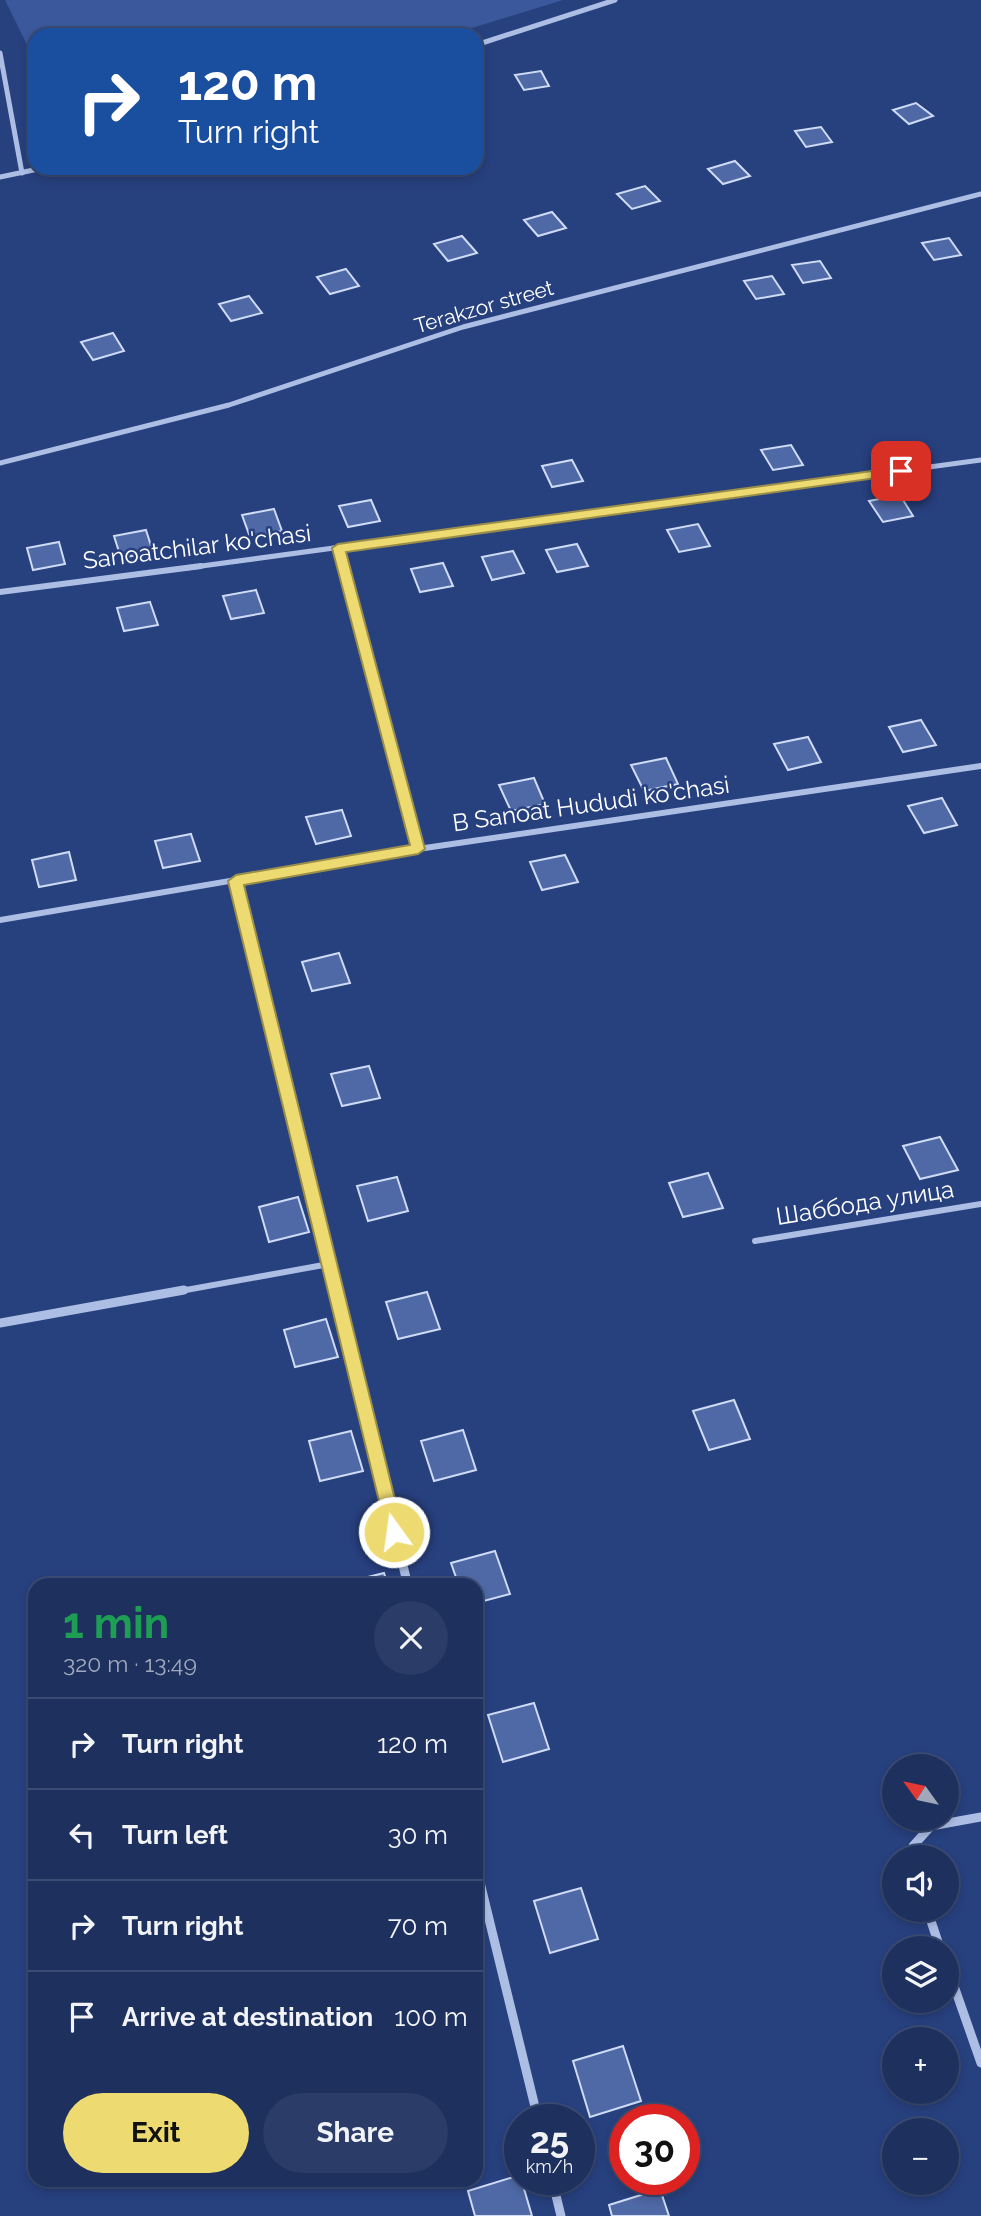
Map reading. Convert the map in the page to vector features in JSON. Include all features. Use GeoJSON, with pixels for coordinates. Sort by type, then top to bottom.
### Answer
{"type":"FeatureCollection","features":[{"type":"Feature","properties":{"kind":"street"},"geometry":{"type":"LineString","coordinates":[[483,43],[615,0]]}},
{"type":"Feature","properties":{"kind":"street"},"geometry":{"type":"LineString","coordinates":[[0,53],[22,173]]}},
{"type":"Feature","properties":{"kind":"street"},"geometry":{"type":"LineString","coordinates":[[0,177],[28,172]]}},
{"type":"Feature","properties":{"kind":"street","name":"Terakzor street"},"geometry":{"type":"LineString","coordinates":[[0,463],[229,405],[463,327],[981,194]]}},
{"type":"Feature","properties":{"kind":"street","name":"Sanoatchilar ko'chasi"},"geometry":{"type":"LineString","coordinates":[[0,592],[981,460]]}},
{"type":"Feature","properties":{"kind":"street"},"geometry":{"type":"LineString","coordinates":[[338,548],[418,849]]}},
{"type":"Feature","properties":{"kind":"street","name":"B Sanoat Hududi ko'chasi"},"geometry":{"type":"LineString","coordinates":[[0,920],[418,849],[981,766]]}},
{"type":"Feature","properties":{"kind":"street"},"geometry":{"type":"LineString","coordinates":[[236,881],[406,1578]]}},
{"type":"Feature","properties":{"kind":"street","name":"Шаббода улица"},"geometry":{"type":"LineString","coordinates":[[755,1241],[981,1204]]}},
{"type":"Feature","properties":{"kind":"street"},"geometry":{"type":"LineString","coordinates":[[0,1323],[329,1264]]}},
{"type":"Feature","properties":{"kind":"street"},"geometry":{"type":"LineString","coordinates":[[914,1845],[931,1826],[981,1816]]}},
{"type":"Feature","properties":{"kind":"street"},"geometry":{"type":"LineString","coordinates":[[483,1895],[534,2104]]}},
{"type":"Feature","properties":{"kind":"street"},"geometry":{"type":"LineString","coordinates":[[959,2000],[981,2063]]}},
{"type":"Feature","properties":{"kind":"street"},"geometry":{"type":"LineString","coordinates":[[556,2195],[561,2216]]}},
{"type":"Feature","properties":{"kind":"shaded area"},"geometry":{"type":"Polygon","coordinates":[[[5,0],[563,0],[472,28],[28,28],[28,47],[5,0]]]}},
{"type":"Feature","properties":{"kind":"building"},"geometry":{"type":"Polygon","coordinates":[[[541,71],[549,86],[524,90],[515,75],[541,71]]]}},
{"type":"Feature","properties":{"kind":"building"},"geometry":{"type":"Polygon","coordinates":[[[916,103],[933,116],[909,124],[893,110],[916,103]]]}},
{"type":"Feature","properties":{"kind":"building"},"geometry":{"type":"Polygon","coordinates":[[[821,127],[832,142],[806,147],[795,131],[821,127]]]}},
{"type":"Feature","properties":{"kind":"building"},"geometry":{"type":"Polygon","coordinates":[[[735,161],[750,176],[723,184],[708,169],[735,161]]]}},
{"type":"Feature","properties":{"kind":"building"},"geometry":{"type":"Polygon","coordinates":[[[645,186],[660,201],[632,209],[617,194],[645,186]]]}},
{"type":"Feature","properties":{"kind":"building"},"geometry":{"type":"Polygon","coordinates":[[[552,212],[566,228],[538,236],[524,220],[552,212]]]}},
{"type":"Feature","properties":{"kind":"building"},"geometry":{"type":"Polygon","coordinates":[[[462,236],[477,253],[448,261],[434,244],[462,236]]]}},
{"type":"Feature","properties":{"kind":"building"},"geometry":{"type":"Polygon","coordinates":[[[949,238],[961,255],[934,260],[922,243],[949,238]]]}},
{"type":"Feature","properties":{"kind":"building"},"geometry":{"type":"Polygon","coordinates":[[[820,261],[831,278],[803,283],[792,265],[820,261]]]}},
{"type":"Feature","properties":{"kind":"building"},"geometry":{"type":"Polygon","coordinates":[[[346,269],[359,286],[330,294],[317,277],[346,269]]]}},
{"type":"Feature","properties":{"kind":"building"},"geometry":{"type":"Polygon","coordinates":[[[772,276],[784,294],[756,299],[744,281],[772,276]]]}},
{"type":"Feature","properties":{"kind":"building"},"geometry":{"type":"Polygon","coordinates":[[[249,296],[262,313],[231,321],[219,304],[249,296]]]}},
{"type":"Feature","properties":{"kind":"building"},"geometry":{"type":"Polygon","coordinates":[[[113,333],[124,351],[93,360],[81,342],[113,333]]]}},
{"type":"Feature","properties":{"kind":"building"},"geometry":{"type":"Polygon","coordinates":[[[791,445],[803,465],[773,470],[761,450],[791,445]]]}},
{"type":"Feature","properties":{"kind":"building"},"geometry":{"type":"Polygon","coordinates":[[[572,460],[583,481],[552,487],[542,466],[572,460]]]}},
{"type":"Feature","properties":{"kind":"building"},"geometry":{"type":"Polygon","coordinates":[[[900,495],[913,516],[883,522],[869,501],[900,495]]]}},
{"type":"Feature","properties":{"kind":"building"},"geometry":{"type":"Polygon","coordinates":[[[371,500],[380,521],[348,527],[339,506],[371,500]]]}},
{"type":"Feature","properties":{"kind":"building"},"geometry":{"type":"Polygon","coordinates":[[[274,509],[282,531],[250,537],[242,515],[274,509]]]}},
{"type":"Feature","properties":{"kind":"building"},"geometry":{"type":"Polygon","coordinates":[[[698,524],[710,546],[679,552],[667,530],[698,524]]]}},
{"type":"Feature","properties":{"kind":"building"},"geometry":{"type":"Polygon","coordinates":[[[146,530],[153,552],[121,558],[114,536],[146,530]]]}},
{"type":"Feature","properties":{"kind":"building"},"geometry":{"type":"Polygon","coordinates":[[[59,542],[65,564],[33,570],[27,548],[59,542]]]}},
{"type":"Feature","properties":{"kind":"building"},"geometry":{"type":"Polygon","coordinates":[[[577,544],[588,566],[557,572],[546,550],[577,544]]]}},
{"type":"Feature","properties":{"kind":"building"},"geometry":{"type":"Polygon","coordinates":[[[513,551],[524,573],[492,580],[482,557],[513,551]]]}},
{"type":"Feature","properties":{"kind":"building"},"geometry":{"type":"Polygon","coordinates":[[[443,563],[453,586],[420,592],[411,569],[443,563]]]}},
{"type":"Feature","properties":{"kind":"building"},"geometry":{"type":"Polygon","coordinates":[[[256,590],[264,613],[231,619],[223,596],[256,590]]]}},
{"type":"Feature","properties":{"kind":"building"},"geometry":{"type":"Polygon","coordinates":[[[150,602],[158,625],[124,631],[117,608],[150,602]]]}},
{"type":"Feature","properties":{"kind":"building"},"geometry":{"type":"Polygon","coordinates":[[[921,720],[936,745],[903,752],[889,727],[921,720]]]}},
{"type":"Feature","properties":{"kind":"building"},"geometry":{"type":"Polygon","coordinates":[[[808,737],[821,762],[788,770],[774,744],[808,737]]]}},
{"type":"Feature","properties":{"kind":"building"},"geometry":{"type":"Polygon","coordinates":[[[666,758],[678,784],[644,791],[631,765],[666,758]]]}},
{"type":"Feature","properties":{"kind":"building"},"geometry":{"type":"Polygon","coordinates":[[[534,778],[545,804],[511,811],[499,785],[534,778]]]}},
{"type":"Feature","properties":{"kind":"building"},"geometry":{"type":"Polygon","coordinates":[[[942,798],[957,825],[924,833],[908,806],[942,798]]]}},
{"type":"Feature","properties":{"kind":"building"},"geometry":{"type":"Polygon","coordinates":[[[342,810],[351,836],[316,844],[306,817],[342,810]]]}},
{"type":"Feature","properties":{"kind":"building"},"geometry":{"type":"Polygon","coordinates":[[[191,834],[200,861],[163,868],[155,841],[191,834]]]}},
{"type":"Feature","properties":{"kind":"building"},"geometry":{"type":"Polygon","coordinates":[[[69,852],[76,880],[39,887],[32,860],[69,852]]]}},
{"type":"Feature","properties":{"kind":"building"},"geometry":{"type":"Polygon","coordinates":[[[565,855],[578,882],[542,890],[530,862],[565,855]]]}},
{"type":"Feature","properties":{"kind":"building"},"geometry":{"type":"Polygon","coordinates":[[[339,953],[350,983],[312,991],[302,962],[339,953]]]}},
{"type":"Feature","properties":{"kind":"building"},"geometry":{"type":"Polygon","coordinates":[[[369,1066],[380,1098],[342,1106],[331,1074],[369,1066]]]}},
{"type":"Feature","properties":{"kind":"building"},"geometry":{"type":"Polygon","coordinates":[[[940,1137],[958,1170],[920,1179],[903,1146],[940,1137]]]}},
{"type":"Feature","properties":{"kind":"building"},"geometry":{"type":"Polygon","coordinates":[[[708,1173],[723,1208],[683,1217],[669,1183],[708,1173]]]}},
{"type":"Feature","properties":{"kind":"building"},"geometry":{"type":"Polygon","coordinates":[[[397,1177],[408,1211],[368,1221],[357,1186],[397,1177]]]}},
{"type":"Feature","properties":{"kind":"building"},"geometry":{"type":"Polygon","coordinates":[[[298,1197],[309,1232],[269,1242],[259,1207],[298,1197]]]}},
{"type":"Feature","properties":{"kind":"building"},"geometry":{"type":"Polygon","coordinates":[[[427,1292],[440,1329],[398,1339],[386,1302],[427,1292]]]}},
{"type":"Feature","properties":{"kind":"building"},"geometry":{"type":"Polygon","coordinates":[[[326,1319],[338,1357],[295,1367],[284,1330],[326,1319]]]}},
{"type":"Feature","properties":{"kind":"building"},"geometry":{"type":"Polygon","coordinates":[[[734,1400],[750,1439],[709,1450],[693,1411],[734,1400]]]}},
{"type":"Feature","properties":{"kind":"building"},"geometry":{"type":"Polygon","coordinates":[[[463,1430],[476,1470],[434,1481],[421,1441],[463,1430]]]}},
{"type":"Feature","properties":{"kind":"building"},"geometry":{"type":"Polygon","coordinates":[[[351,1431],[363,1471],[320,1481],[309,1441],[351,1431]]]}},
{"type":"Feature","properties":{"kind":"building"},"geometry":{"type":"Polygon","coordinates":[[[495,1551],[510,1594],[483,1601],[483,1578],[456,1578],[451,1563],[495,1551]]]}},
{"type":"Feature","properties":{"kind":"building"},"geometry":{"type":"Polygon","coordinates":[[[384,1573],[386,1578],[364,1578],[384,1573]]]}},
{"type":"Feature","properties":{"kind":"building"},"geometry":{"type":"Polygon","coordinates":[[[534,1703],[549,1749],[503,1762],[488,1715],[534,1703]]]}},
{"type":"Feature","properties":{"kind":"building"},"geometry":{"type":"Polygon","coordinates":[[[581,1888],[598,1939],[550,1953],[534,1901],[581,1888]]]}},
{"type":"Feature","properties":{"kind":"building"},"geometry":{"type":"Polygon","coordinates":[[[623,2046],[641,2101],[609,2104],[609,2111],[595,2115],[595,2104],[586,2104],[573,2061],[623,2046]]]}},
{"type":"Feature","properties":{"kind":"building"},"geometry":{"type":"Polygon","coordinates":[[[504,2180],[504,2195],[526,2195],[532,2216],[475,2216],[468,2191],[504,2180]]]}},
{"type":"Feature","properties":{"kind":"building"},"geometry":{"type":"Polygon","coordinates":[[[641,2195],[662,2195],[669,2216],[612,2216],[609,2205],[641,2195]]]}},
{"type":"Feature","properties":{"kind":"route"},"geometry":{"type":"LineString","coordinates":[[394,1532],[236,881],[418,849],[338,548],[901,471]]}}]}
